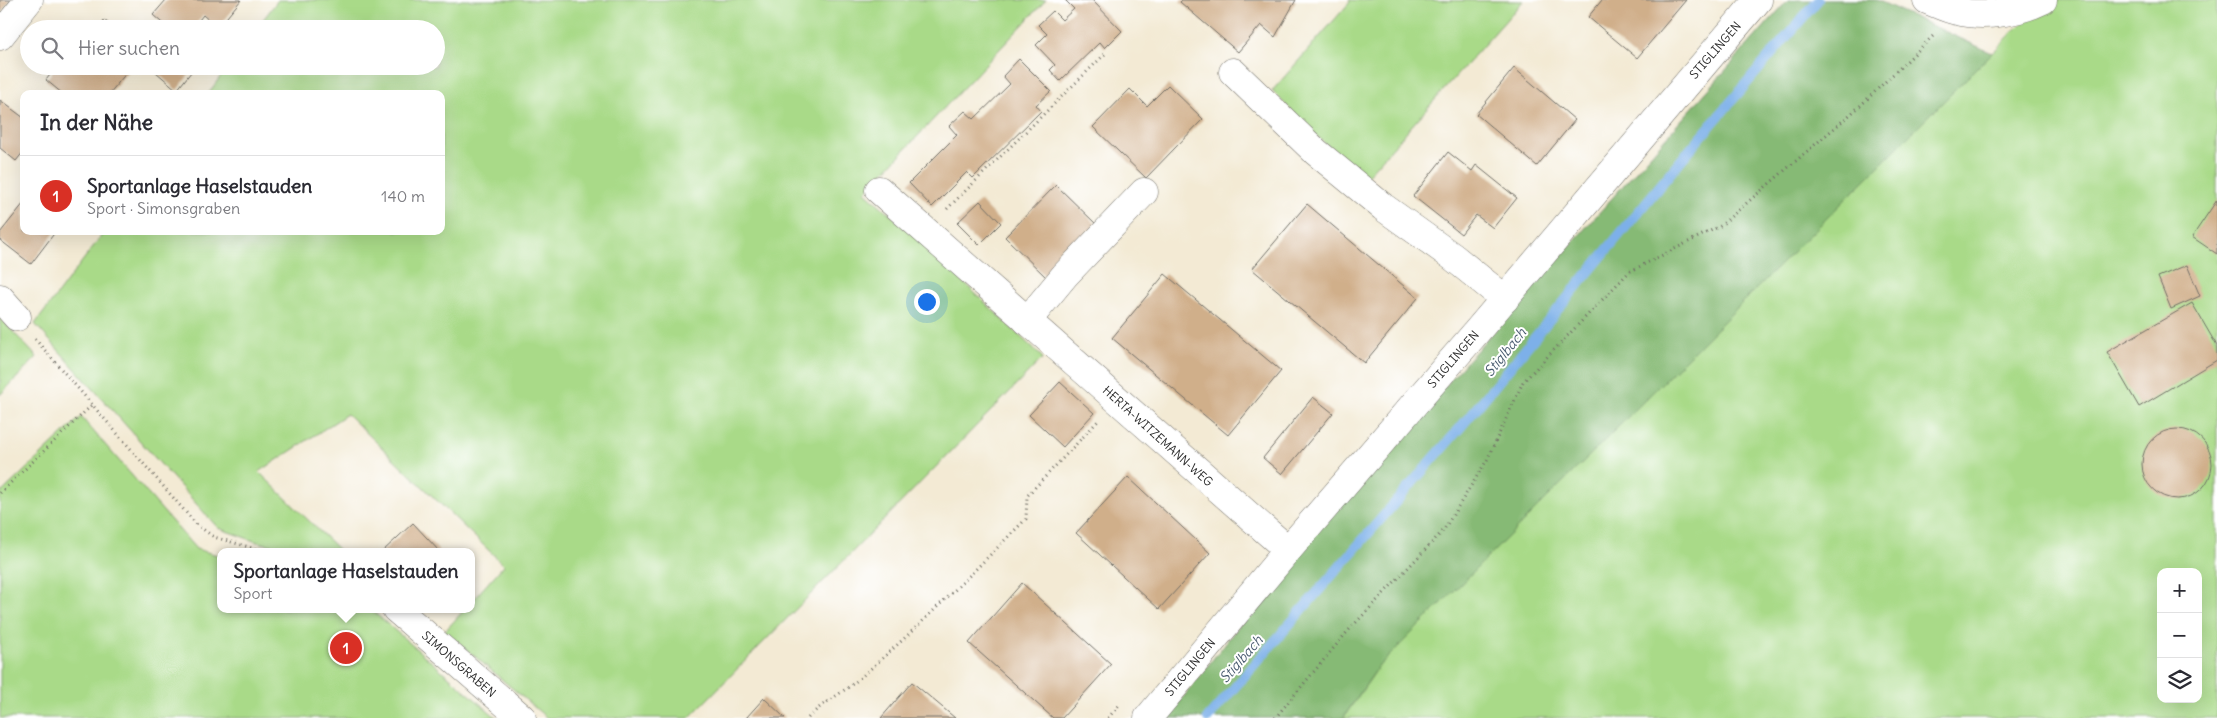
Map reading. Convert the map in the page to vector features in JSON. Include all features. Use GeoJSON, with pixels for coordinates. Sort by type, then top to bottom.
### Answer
{"type":"FeatureCollection","features":[{"type":"Feature","properties":{"kind":"street"},"geometry":{"type":"LineString","coordinates":[[0,36],[29,0]]}},
{"type":"Feature","properties":{"kind":"street","name":"STIGLINGEN"},"geometry":{"type":"LineString","coordinates":[[1148,718],[1288,550],[1505,299],[1758,0]]}},
{"type":"Feature","properties":{"kind":"street"},"geometry":{"type":"LineString","coordinates":[[1927,0],[1958,12],[1990,14],[2020,9],[2043,0]]}},
{"type":"Feature","properties":{"kind":"street"},"geometry":{"type":"LineString","coordinates":[[1233,72],[1316,152],[1383,207],[1453,257],[1505,299]]}},
{"type":"Feature","properties":{"kind":"street","name":"HERTA-WITZEMANN-WEG"},"geometry":{"type":"LineString","coordinates":[[879,190],[1117,399],[1235,506],[1288,550]]}},
{"type":"Feature","properties":{"kind":"street"},"geometry":{"type":"LineString","coordinates":[[1027,321],[1066,275],[1144,192]]}},
{"type":"Feature","properties":{"kind":"street","name":"SIMONSGRABEN"},"geometry":{"type":"LineString","coordinates":[[401,613],[522,718]]}},
{"type":"Feature","properties":{"kind":"path"},"geometry":{"type":"LineString","coordinates":[[1275,718],[1348,631],[1443,531],[1487,460],[1523,382],[1629,272],[1720,226],[1860,106],[1958,12]]}},
{"type":"Feature","properties":{"kind":"path"},"geometry":{"type":"LineString","coordinates":[[925,231],[1107,52]]}},
{"type":"Feature","properties":{"kind":"path"},"geometry":{"type":"LineString","coordinates":[[8,307],[198,525],[214,537],[252,548]]}},
{"type":"Feature","properties":{"kind":"path"},"geometry":{"type":"LineString","coordinates":[[808,718],[818,708],[858,680],[943,603],[1026,519],[1027,496],[1117,399]]}},
{"type":"Feature","properties":{"kind":"path"},"geometry":{"type":"LineString","coordinates":[[0,493],[92,405]]}},
{"type":"Feature","properties":{"kind":"green space"},"geometry":{"type":"Polygon","coordinates":[[[278,0],[1046,0],[865,192],[918,239],[1043,358],[689,718],[547,718],[445,631],[461,613],[475,613],[475,598],[504,565],[347,414],[259,472],[337,548],[284,548],[257,542],[218,528],[35,324],[102,235],[445,235],[445,90],[211,90],[222,75],[445,75],[445,20],[263,20],[278,0]]]}},
{"type":"Feature","properties":{"kind":"green space"},"geometry":{"type":"Polygon","coordinates":[[[1349,0],[1523,1],[1366,177],[1323,142],[1272,91],[1350,2],[1349,0]]]}},
{"type":"Feature","properties":{"kind":"green space"},"geometry":{"type":"Polygon","coordinates":[[[1788,0],[1877,0],[1992,53],[1379,666],[1343,718],[1167,718],[1287,564],[1788,0]]]}},
{"type":"Feature","properties":{"kind":"green space"},"geometry":{"type":"Polygon","coordinates":[[[2045,0],[2217,0],[2217,718],[1343,718],[1379,666],[2045,0]]]}},
{"type":"Feature","properties":{"kind":"green space"},"geometry":{"type":"Polygon","coordinates":[[[0,318],[37,357],[0,395],[0,318]]]}},
{"type":"Feature","properties":{"kind":"green space"},"geometry":{"type":"Polygon","coordinates":[[[81,417],[196,549],[217,555],[217,613],[375,613],[497,718],[0,718],[0,494],[81,417]]]}},
{"type":"Feature","properties":{"kind":"building"},"geometry":{"type":"Polygon","coordinates":[[[0,0],[11,0],[0,14],[0,0]]]}},
{"type":"Feature","properties":{"kind":"building"},"geometry":{"type":"Polygon","coordinates":[[[166,0],[241,0],[225,20],[209,20],[203,15],[199,20],[159,20],[153,15],[166,0]]]}},
{"type":"Feature","properties":{"kind":"building"},"geometry":{"type":"Polygon","coordinates":[[[1065,0],[1092,0],[1122,31],[1105,48],[1100,42],[1060,81],[1050,70],[1055,65],[1036,45],[1047,34],[1038,25],[1053,11],[1062,20],[1074,9],[1065,0]]]}},
{"type":"Feature","properties":{"kind":"building"},"geometry":{"type":"Polygon","coordinates":[[[1182,0],[1296,0],[1275,37],[1261,25],[1238,52],[1180,2],[1182,0]]]}},
{"type":"Feature","properties":{"kind":"building"},"geometry":{"type":"Polygon","coordinates":[[[1602,0],[1686,0],[1637,58],[1588,17],[1602,0]]]}},
{"type":"Feature","properties":{"kind":"building"},"geometry":{"type":"Polygon","coordinates":[[[1019,59],[1051,91],[1036,105],[1041,111],[973,178],[967,172],[932,207],[909,183],[957,135],[949,126],[965,111],[974,119],[1010,84],[1003,76],[1019,59]]]}},
{"type":"Feature","properties":{"kind":"building"},"geometry":{"type":"Polygon","coordinates":[[[1514,68],[1575,120],[1537,166],[1476,114],[1514,68]]]}},
{"type":"Feature","properties":{"kind":"building"},"geometry":{"type":"Polygon","coordinates":[[[50,75],[125,75],[112,90],[58,90],[46,80],[50,75]]]}},
{"type":"Feature","properties":{"kind":"building"},"geometry":{"type":"Polygon","coordinates":[[[160,75],[189,75],[177,90],[160,75]]]}},
{"type":"Feature","properties":{"kind":"building"},"geometry":{"type":"Polygon","coordinates":[[[1168,85],[1203,119],[1146,178],[1093,127],[1130,89],[1147,106],[1168,85]]]}},
{"type":"Feature","properties":{"kind":"building"},"geometry":{"type":"Polygon","coordinates":[[[0,100],[20,115],[20,156],[16,161],[0,148],[0,100]]]}},
{"type":"Feature","properties":{"kind":"building"},"geometry":{"type":"Polygon","coordinates":[[[1448,152],[1472,171],[1476,165],[1517,198],[1493,228],[1476,215],[1461,234],[1413,196],[1448,152]]]}},
{"type":"Feature","properties":{"kind":"building"},"geometry":{"type":"Polygon","coordinates":[[[1056,185],[1099,227],[1048,279],[1005,237],[1056,185]]]}},
{"type":"Feature","properties":{"kind":"building"},"geometry":{"type":"Polygon","coordinates":[[[2217,200],[2217,254],[2192,237],[2217,200]]]}},
{"type":"Feature","properties":{"kind":"building"},"geometry":{"type":"Polygon","coordinates":[[[980,201],[1001,223],[979,245],[957,223],[980,201]]]}},
{"type":"Feature","properties":{"kind":"building"},"geometry":{"type":"Polygon","coordinates":[[[1307,204],[1418,298],[1364,363],[1252,269],[1307,204]]]}},
{"type":"Feature","properties":{"kind":"building"},"geometry":{"type":"Polygon","coordinates":[[[20,208],[20,235],[53,235],[31,264],[0,240],[0,233],[20,208]]]}},
{"type":"Feature","properties":{"kind":"building"},"geometry":{"type":"Polygon","coordinates":[[[2187,265],[2200,296],[2171,309],[2158,277],[2187,265]]]}},
{"type":"Feature","properties":{"kind":"building"},"geometry":{"type":"Polygon","coordinates":[[[1165,274],[1281,371],[1228,435],[1112,338],[1165,274]]]}},
{"type":"Feature","properties":{"kind":"building"},"geometry":{"type":"Polygon","coordinates":[[[2192,303],[2217,346],[2217,360],[2139,407],[2107,352],[2192,303]]]}},
{"type":"Feature","properties":{"kind":"building"},"geometry":{"type":"Polygon","coordinates":[[[1060,382],[1094,413],[1063,447],[1029,415],[1060,382]]]}},
{"type":"Feature","properties":{"kind":"building"},"geometry":{"type":"Polygon","coordinates":[[[1313,397],[1333,413],[1282,474],[1263,458],[1313,397]]]}},
{"type":"Feature","properties":{"kind":"building"},"geometry":{"type":"Polygon","coordinates":[[[2177,429],[2190,432],[2202,439],[2209,451],[2212,464],[2209,477],[2202,489],[2190,496],[2177,499],[2164,496],[2152,489],[2145,477],[2142,464],[2145,451],[2152,439],[2164,432],[2177,429]]]}},
{"type":"Feature","properties":{"kind":"building"},"geometry":{"type":"Polygon","coordinates":[[[1128,477],[1210,553],[1159,609],[1076,533],[1128,477]]]}},
{"type":"Feature","properties":{"kind":"building"},"geometry":{"type":"Polygon","coordinates":[[[413,523],[436,548],[386,548],[413,523]]]}},
{"type":"Feature","properties":{"kind":"building"},"geometry":{"type":"Polygon","coordinates":[[[1022,583],[1111,664],[1062,718],[1053,718],[969,643],[1022,583]]]}},
{"type":"Feature","properties":{"kind":"building"},"geometry":{"type":"Polygon","coordinates":[[[912,682],[955,718],[881,718],[912,682]]]}},
{"type":"Feature","properties":{"kind":"building"},"geometry":{"type":"Polygon","coordinates":[[[764,698],[785,718],[746,718],[764,698]]]}},
{"type":"Feature","properties":{"kind":"waterway","name":"Stiglbach"},"geometry":{"type":"LineString","coordinates":[[1208,718],[1460,428],[1682,159],[1818,0]]}},
{"type":"Feature","properties":{"kind":"place","name":"Sportanlage Haselstauden"},"geometry":{"type":"Point","coordinates":[346,648]}}]}
